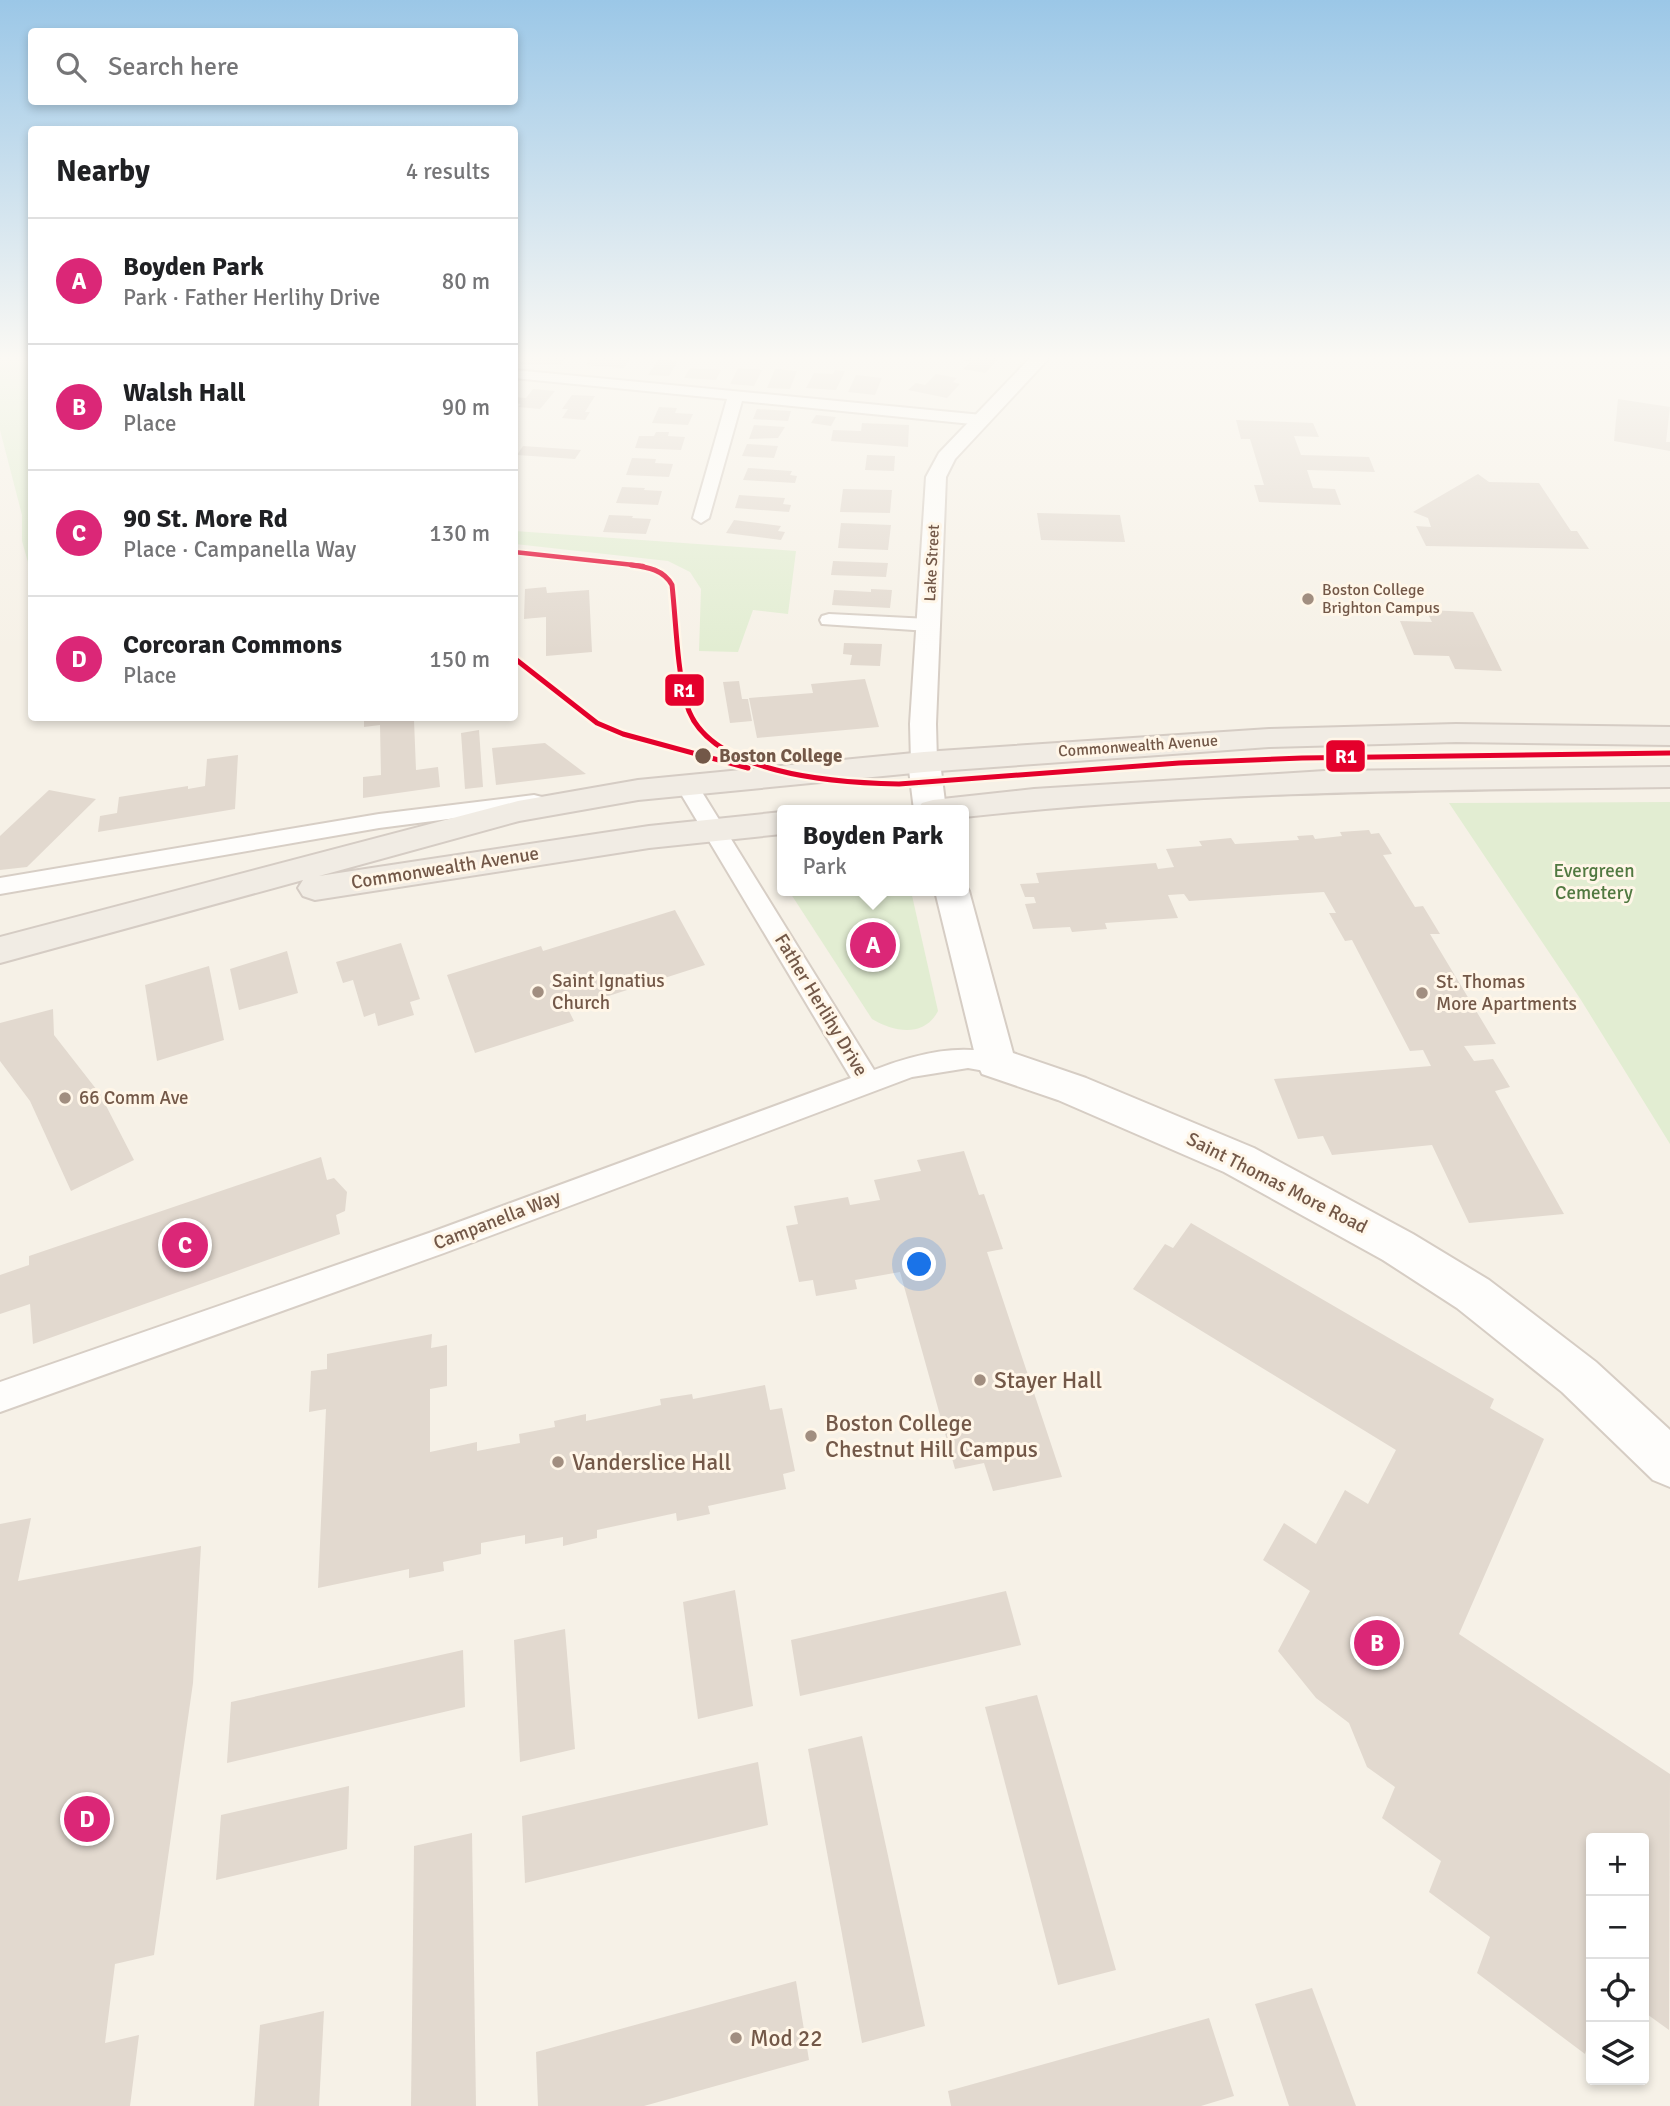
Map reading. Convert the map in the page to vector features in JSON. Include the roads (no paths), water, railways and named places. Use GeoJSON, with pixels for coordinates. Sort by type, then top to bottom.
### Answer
{"type":"FeatureCollection","features":[{"type":"Feature","properties":{"kind":"main road","name":"Commonwealth Avenue"},"geometry":{"type":"LineString","coordinates":[[0,950],[109,923],[518,811],[609,794],[687,784],[1157,744],[1362,734],[1670,736]]}},
{"type":"Feature","properties":{"kind":"main road","name":"Lake Street"},"geometry":{"type":"LineString","coordinates":[[925,762],[931,805]]}},
{"type":"Feature","properties":{"kind":"main road"},"geometry":{"type":"LineString","coordinates":[[969,806],[1034,799],[1325,781],[1670,777]]}},
{"type":"Feature","properties":{"kind":"main road","name":"Commonwealth Avenue"},"geometry":{"type":"LineString","coordinates":[[109,923],[396,874],[714,829],[777,823]]}},
{"type":"Feature","properties":{"kind":"main road"},"geometry":{"type":"LineString","coordinates":[[952,896],[996,1063]]}},
{"type":"Feature","properties":{"kind":"main road","name":"Saint Thomas More Road"},"geometry":{"type":"LineString","coordinates":[[996,1063],[1072,1089],[1191,1138],[1239,1160],[1398,1247],[1473,1294],[1579,1377],[1670,1463]]}},
{"type":"Feature","properties":{"kind":"street"},"geometry":{"type":"LineString","coordinates":[[701,518],[719,454]]}},
{"type":"Feature","properties":{"kind":"street","name":"Lake Street"},"geometry":{"type":"LineString","coordinates":[[925,762],[923,724],[936,477],[949,454]]}},
{"type":"Feature","properties":{"kind":"street"},"geometry":{"type":"LineString","coordinates":[[829,620],[929,625]]}},
{"type":"Feature","properties":{"kind":"street","name":"Father Herlihy Drive"},"geometry":{"type":"LineString","coordinates":[[687,784],[868,1083]]}},
{"type":"Feature","properties":{"kind":"street","name":"Commonwealth Avenue"},"geometry":{"type":"LineString","coordinates":[[0,886],[379,821],[609,794]]}},
{"type":"Feature","properties":{"kind":"street","name":"Campanella Way"},"geometry":{"type":"LineString","coordinates":[[0,1397],[926,1063],[968,1058],[996,1063]]}},
{"type":"Feature","properties":{"kind":"tram line"},"geometry":{"type":"LineString","coordinates":[[518,552],[642,566],[667,576],[672,585],[686,703]]}},
{"type":"Feature","properties":{"kind":"tram line"},"geometry":{"type":"LineString","coordinates":[[518,661],[597,723],[638,738]]}},
{"type":"Feature","properties":{"kind":"place","name":"Boston College Brighton Campus"},"geometry":{"type":"Point","coordinates":[1308,599]}},
{"type":"Feature","properties":{"kind":"place","name":"Boston College"},"geometry":{"type":"Point","coordinates":[703,756]}},
{"type":"Feature","properties":{"kind":"place","name":"Boyden Park"},"geometry":{"type":"Point","coordinates":[873,945]}},
{"type":"Feature","properties":{"kind":"place","name":"Saint Ignatius Church"},"geometry":{"type":"Point","coordinates":[538,992]}},
{"type":"Feature","properties":{"kind":"place","name":"St. Thomas More Apartments"},"geometry":{"type":"Point","coordinates":[1422,993]}},
{"type":"Feature","properties":{"kind":"place","name":"66 Comm Ave"},"geometry":{"type":"Point","coordinates":[65,1098]}},
{"type":"Feature","properties":{"kind":"place","name":"90 St. More Rd"},"geometry":{"type":"Point","coordinates":[185,1245]}},
{"type":"Feature","properties":{"kind":"place","name":"Stayer Hall"},"geometry":{"type":"Point","coordinates":[980,1380]}},
{"type":"Feature","properties":{"kind":"place","name":"Boston College Chestnut Hill Campus"},"geometry":{"type":"Point","coordinates":[811,1436]}},
{"type":"Feature","properties":{"kind":"place","name":"Vanderslice Hall"},"geometry":{"type":"Point","coordinates":[558,1462]}},
{"type":"Feature","properties":{"kind":"place","name":"Walsh Hall"},"geometry":{"type":"Point","coordinates":[1377,1643]}},
{"type":"Feature","properties":{"kind":"place","name":"Corcoran Commons"},"geometry":{"type":"Point","coordinates":[87,1819]}},
{"type":"Feature","properties":{"kind":"place","name":"Mod 22"},"geometry":{"type":"Point","coordinates":[736,2038]}},
{"type":"Feature","properties":{"kind":"park label","name":"Evergreen Cemetery"},"geometry":{"type":"Point","coordinates":[1594,882]}}]}
